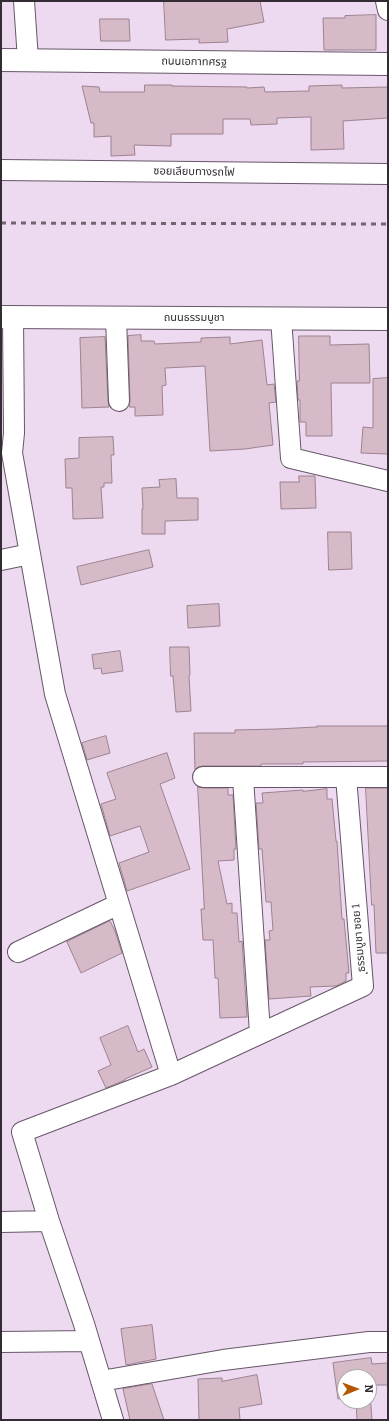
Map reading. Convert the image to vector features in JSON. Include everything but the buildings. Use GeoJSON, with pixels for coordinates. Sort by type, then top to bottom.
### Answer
{"type":"FeatureCollection","features":[{"type":"Feature","properties":{"kind":"main road","name":"ถนนเอกาทศรฐ"},"geometry":{"type":"LineString","coordinates":[[1,60],[388,64]]}},
{"type":"Feature","properties":{"kind":"main road","name":"ถนนธรรมบูชา"},"geometry":{"type":"LineString","coordinates":[[7,317],[388,319]]}},
{"type":"Feature","properties":{"kind":"street"},"geometry":{"type":"LineString","coordinates":[[24,1],[28,60]]}},
{"type":"Feature","properties":{"kind":"street"},"geometry":{"type":"LineString","coordinates":[[386,1],[388,10]]}},
{"type":"Feature","properties":{"kind":"street","name":"ซอยเลียบทางรถไฟ"},"geometry":{"type":"LineString","coordinates":[[1,170],[388,174]]}},
{"type":"Feature","properties":{"kind":"street"},"geometry":{"type":"LineString","coordinates":[[7,317],[14,433],[12,453],[55,694],[171,1075]]}},
{"type":"Feature","properties":{"kind":"street"},"geometry":{"type":"LineString","coordinates":[[116,318],[119,401]]}},
{"type":"Feature","properties":{"kind":"street"},"geometry":{"type":"LineString","coordinates":[[281,318],[291,458],[388,481]]}},
{"type":"Feature","properties":{"kind":"street"},"geometry":{"type":"LineString","coordinates":[[1,560],[30,554]]}},
{"type":"Feature","properties":{"kind":"street"},"geometry":{"type":"LineString","coordinates":[[203,777],[388,777]]}},
{"type":"Feature","properties":{"kind":"street","name":"ุธรรมบูชา ซอย 1"},"geometry":{"type":"LineString","coordinates":[[49,1221],[22,1132],[171,1075],[363,986],[346,777]]}},
{"type":"Feature","properties":{"kind":"street"},"geometry":{"type":"LineString","coordinates":[[243,778],[260,1033]]}},
{"type":"Feature","properties":{"kind":"street"},"geometry":{"type":"LineString","coordinates":[[18,952],[119,904]]}},
{"type":"Feature","properties":{"kind":"street"},"geometry":{"type":"LineString","coordinates":[[1,1222],[49,1221],[114,1420]]}},
{"type":"Feature","properties":{"kind":"street"},"geometry":{"type":"LineString","coordinates":[[1,1342],[89,1341]]}},
{"type":"Feature","properties":{"kind":"street"},"geometry":{"type":"LineString","coordinates":[[101,1381],[223,1360],[369,1342],[388,1342]]}},
{"type":"Feature","properties":{"kind":"railway"},"geometry":{"type":"LineString","coordinates":[[1,223],[388,224]]}}]}
